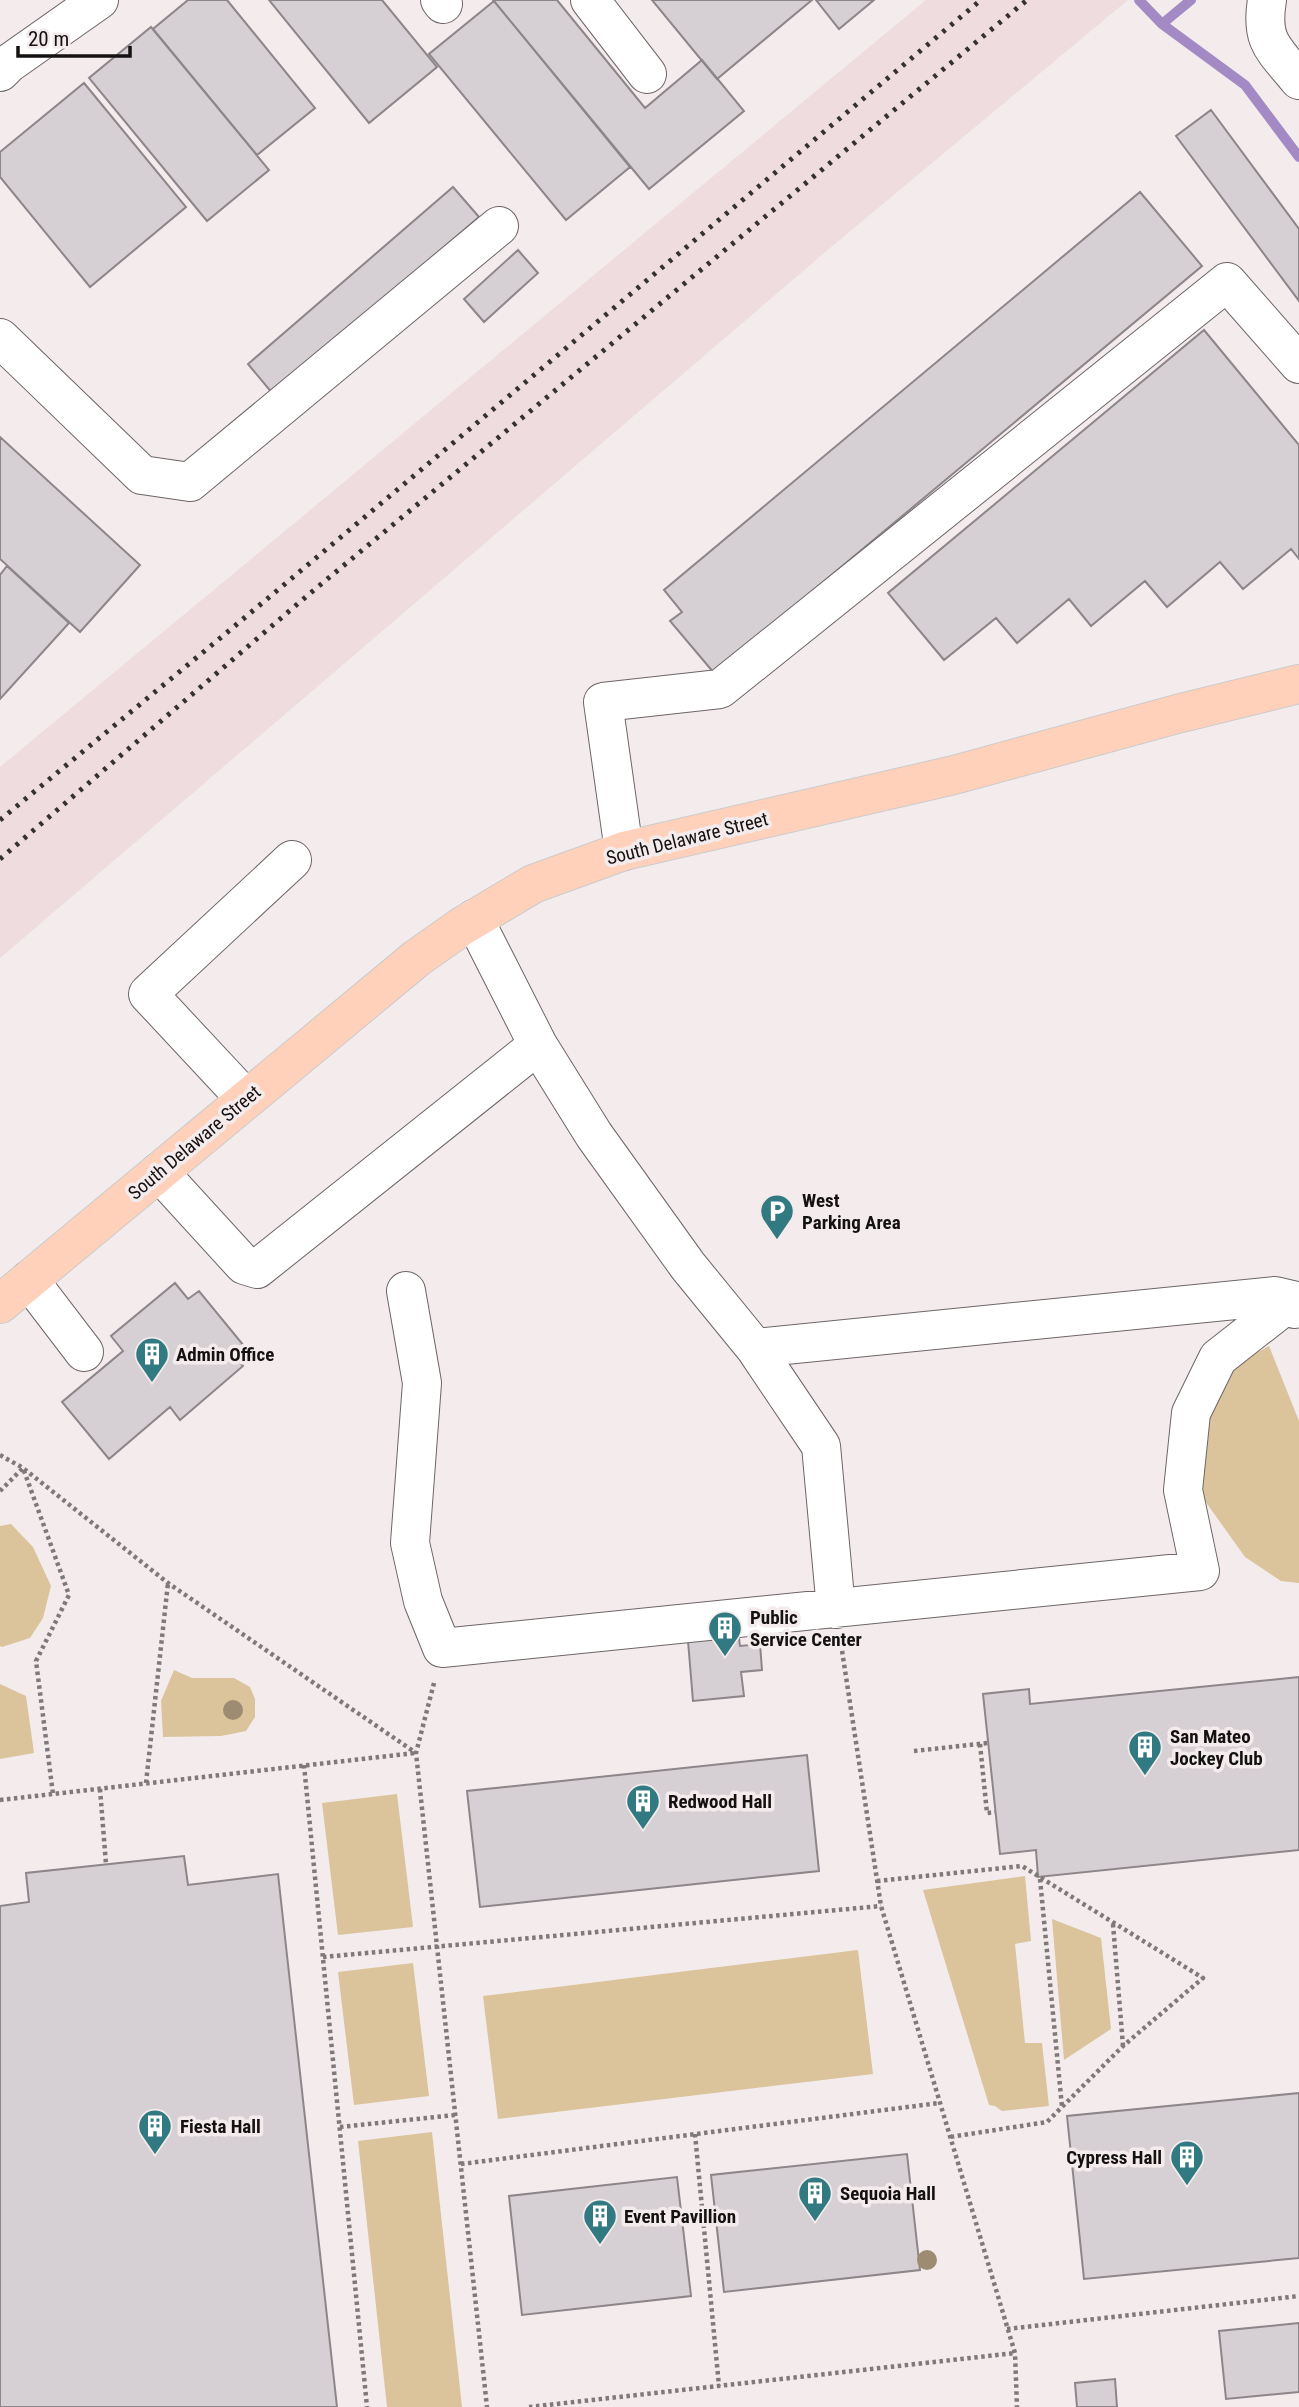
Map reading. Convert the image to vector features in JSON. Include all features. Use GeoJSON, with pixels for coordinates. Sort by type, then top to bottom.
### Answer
{"type":"FeatureCollection","features":[{"type":"Feature","properties":{"kind":"main road","name":"South Delaware Street"},"geometry":{"type":"LineString","coordinates":[[0,1304],[417,958],[474,919],[533,884],[624,851],[900,788],[1299,684]]}},
{"type":"Feature","properties":{"kind":"street"},"geometry":{"type":"LineString","coordinates":[[0,72],[99,0]]}},
{"type":"Feature","properties":{"kind":"street"},"geometry":{"type":"LineString","coordinates":[[590,0],[647,74]]}},
{"type":"Feature","properties":{"kind":"street"},"geometry":{"type":"LineString","coordinates":[[1267,0],[1264,18],[1266,33],[1272,47],[1299,80]]}},
{"type":"Feature","properties":{"kind":"street"},"geometry":{"type":"LineString","coordinates":[[0,338],[142,475],[190,482],[499,226]]}},
{"type":"Feature","properties":{"kind":"street"},"geometry":{"type":"LineString","coordinates":[[624,851],[603,702],[720,689],[1227,282],[1299,364]]}},
{"type":"Feature","properties":{"kind":"street"},"geometry":{"type":"LineString","coordinates":[[246,1099],[148,993],[292,860]]}},
{"type":"Feature","properties":{"kind":"street"},"geometry":{"type":"LineString","coordinates":[[474,919],[538,1045],[594,1135],[688,1266],[755,1348],[821,1446],[836,1609]]}},
{"type":"Feature","properties":{"kind":"street"},"geometry":{"type":"LineString","coordinates":[[159,1172],[244,1265],[257,1269],[538,1045]]}},
{"type":"Feature","properties":{"kind":"street"},"geometry":{"type":"LineString","coordinates":[[29,1280],[84,1352]]}},
{"type":"Feature","properties":{"kind":"street"},"geometry":{"type":"LineString","coordinates":[[405,1291],[422,1383],[410,1543],[423,1601],[442,1648],[1200,1572],[1183,1490],[1191,1413],[1218,1358],[1296,1311],[1275,1296],[755,1348]]}},
{"type":"Feature","properties":{"kind":"path"},"geometry":{"type":"LineString","coordinates":[[0,1455],[23,1468],[168,1583],[416,1753]]}},
{"type":"Feature","properties":{"kind":"path"},"geometry":{"type":"LineString","coordinates":[[0,1492],[23,1468]]}},
{"type":"Feature","properties":{"kind":"path"},"geometry":{"type":"LineString","coordinates":[[23,1468],[69,1595],[37,1661],[53,1794]]}},
{"type":"Feature","properties":{"kind":"path"},"geometry":{"type":"LineString","coordinates":[[146,1783],[168,1583]]}},
{"type":"Feature","properties":{"kind":"path"},"geometry":{"type":"LineString","coordinates":[[836,1609],[881,1906],[1015,2353],[1017,2407]]}},
{"type":"Feature","properties":{"kind":"path"},"geometry":{"type":"LineString","coordinates":[[442,1648],[416,1753],[487,2407]]}},
{"type":"Feature","properties":{"kind":"path"},"geometry":{"type":"LineString","coordinates":[[914,1751],[988,1743]]}},
{"type":"Feature","properties":{"kind":"path"},"geometry":{"type":"LineString","coordinates":[[979,1744],[987,1813],[995,1812]]}},
{"type":"Feature","properties":{"kind":"path"},"geometry":{"type":"LineString","coordinates":[[0,1800],[416,1753]]}},
{"type":"Feature","properties":{"kind":"path"},"geometry":{"type":"LineString","coordinates":[[304,1765],[367,2407]]}},
{"type":"Feature","properties":{"kind":"path"},"geometry":{"type":"LineString","coordinates":[[100,1789],[106,1864]]}},
{"type":"Feature","properties":{"kind":"path"},"geometry":{"type":"LineString","coordinates":[[877,1881],[1022,1866],[1203,1978],[1124,2046],[1047,2122],[950,2137]]}},
{"type":"Feature","properties":{"kind":"path"},"geometry":{"type":"LineString","coordinates":[[1040,1878],[1062,2107]]}},
{"type":"Feature","properties":{"kind":"path"},"geometry":{"type":"LineString","coordinates":[[323,1957],[881,1906]]}},
{"type":"Feature","properties":{"kind":"path"},"geometry":{"type":"LineString","coordinates":[[1112,1923],[1124,2046]]}},
{"type":"Feature","properties":{"kind":"path"},"geometry":{"type":"LineString","coordinates":[[461,2164],[939,2103]]}},
{"type":"Feature","properties":{"kind":"path"},"geometry":{"type":"LineString","coordinates":[[340,2127],[455,2115]]}},
{"type":"Feature","properties":{"kind":"path"},"geometry":{"type":"LineString","coordinates":[[695,2134],[719,2386]]}},
{"type":"Feature","properties":{"kind":"path"},"geometry":{"type":"LineString","coordinates":[[1007,2329],[1299,2296]]}},
{"type":"Feature","properties":{"kind":"path"},"geometry":{"type":"LineString","coordinates":[[529,2407],[1015,2353]]}},
{"type":"Feature","properties":{"kind":"shaded area"},"geometry":{"type":"Polygon","coordinates":[[[926,0],[1128,0],[830,248],[0,958],[0,767],[926,0]]]}},
{"type":"Feature","properties":{"kind":"shaded area"},"geometry":{"type":"Polygon","coordinates":[[[1269,1346],[1299,1421],[1299,1583],[1281,1581],[1245,1557],[1195,1487],[1202,1426],[1231,1367],[1269,1346]]]}},
{"type":"Feature","properties":{"kind":"shaded area"},"geometry":{"type":"Polygon","coordinates":[[[11,1524],[33,1547],[51,1586],[43,1618],[30,1638],[2,1647],[0,1526],[11,1524]]]}},
{"type":"Feature","properties":{"kind":"shaded area"},"geometry":{"type":"Polygon","coordinates":[[[174,1670],[192,1678],[234,1678],[250,1687],[255,1699],[255,1717],[246,1731],[221,1736],[163,1737],[161,1701],[174,1670]]]}},
{"type":"Feature","properties":{"kind":"shaded area"},"geometry":{"type":"Polygon","coordinates":[[[0,1684],[26,1696],[34,1753],[0,1759],[0,1684]]]}},
{"type":"Feature","properties":{"kind":"shaded area"},"geometry":{"type":"Polygon","coordinates":[[[397,1794],[413,1927],[338,1935],[322,1803],[397,1794]]]}},
{"type":"Feature","properties":{"kind":"shaded area"},"geometry":{"type":"Polygon","coordinates":[[[1025,1876],[1031,1941],[1015,1944],[1025,2043],[1042,2043],[1049,2106],[1002,2111],[989,2105],[923,1890],[1025,1876]]]}},
{"type":"Feature","properties":{"kind":"shaded area"},"geometry":{"type":"Polygon","coordinates":[[[1052,1919],[1101,1938],[1111,2029],[1064,2060],[1052,1919]]]}},
{"type":"Feature","properties":{"kind":"shaded area"},"geometry":{"type":"Polygon","coordinates":[[[858,1950],[873,2074],[498,2119],[483,1996],[858,1950]]]}},
{"type":"Feature","properties":{"kind":"shaded area"},"geometry":{"type":"Polygon","coordinates":[[[413,1963],[429,2096],[354,2105],[338,1972],[413,1963]]]}},
{"type":"Feature","properties":{"kind":"shaded area"},"geometry":{"type":"Polygon","coordinates":[[[432,2132],[462,2407],[387,2407],[358,2141],[432,2132]]]}},
{"type":"Feature","properties":{"kind":"building"},"geometry":{"type":"Polygon","coordinates":[[[188,0],[227,0],[315,108],[257,155],[153,29],[188,0]]]}},
{"type":"Feature","properties":{"kind":"building"},"geometry":{"type":"Polygon","coordinates":[[[269,0],[382,0],[437,67],[369,123],[269,0]]]}},
{"type":"Feature","properties":{"kind":"building"},"geometry":{"type":"Polygon","coordinates":[[[493,0],[557,0],[645,108],[702,60],[744,111],[649,189],[493,0]]]}},
{"type":"Feature","properties":{"kind":"building"},"geometry":{"type":"Polygon","coordinates":[[[652,0],[812,0],[717,79],[652,0]]]}},
{"type":"Feature","properties":{"kind":"building"},"geometry":{"type":"Polygon","coordinates":[[[816,0],[874,0],[839,29],[816,0]]]}},
{"type":"Feature","properties":{"kind":"building"},"geometry":{"type":"Polygon","coordinates":[[[494,1],[630,167],[566,220],[429,54],[494,1]]]}},
{"type":"Feature","properties":{"kind":"building"},"geometry":{"type":"Polygon","coordinates":[[[151,27],[269,170],[207,221],[89,78],[151,27]]]}},
{"type":"Feature","properties":{"kind":"building"},"geometry":{"type":"Polygon","coordinates":[[[84,83],[186,207],[90,287],[0,177],[0,152],[84,83]]]}},
{"type":"Feature","properties":{"kind":"building"},"geometry":{"type":"Polygon","coordinates":[[[1211,110],[1299,229],[1299,301],[1176,136],[1211,110]]]}},
{"type":"Feature","properties":{"kind":"building"},"geometry":{"type":"Polygon","coordinates":[[[453,187],[479,217],[273,394],[248,364],[453,187]]]}},
{"type":"Feature","properties":{"kind":"building"},"geometry":{"type":"Polygon","coordinates":[[[1140,192],[1202,266],[714,673],[670,621],[682,612],[664,590],[1140,192]]]}},
{"type":"Feature","properties":{"kind":"building"},"geometry":{"type":"Polygon","coordinates":[[[518,250],[538,273],[484,322],[464,299],[518,250]]]}},
{"type":"Feature","properties":{"kind":"building"},"geometry":{"type":"Polygon","coordinates":[[[1204,330],[1299,445],[1299,559],[1291,549],[1243,589],[1220,562],[1167,607],[1145,581],[1091,626],[1069,599],[1017,643],[996,618],[944,660],[888,593],[1204,330]]]}},
{"type":"Feature","properties":{"kind":"building"},"geometry":{"type":"Polygon","coordinates":[[[0,437],[140,565],[80,632],[0,559],[0,437]]]}},
{"type":"Feature","properties":{"kind":"building"},"geometry":{"type":"Polygon","coordinates":[[[7,566],[69,623],[0,699],[0,575],[7,566]]]}},
{"type":"Feature","properties":{"kind":"building","name":"Admin Office"},"geometry":{"type":"Polygon","coordinates":[[[175,1283],[188,1299],[199,1291],[244,1346],[234,1355],[243,1366],[180,1420],[170,1407],[109,1459],[62,1402],[123,1351],[111,1336],[175,1283]]]}},
{"type":"Feature","properties":{"kind":"building","name":"Public Service Center"},"geometry":{"type":"Polygon","coordinates":[[[739,1638],[740,1646],[760,1644],[762,1670],[741,1672],[744,1696],[693,1701],[688,1641],[739,1638]]]}},
{"type":"Feature","properties":{"kind":"building","name":"San Mateo Jockey Club"},"geometry":{"type":"Polygon","coordinates":[[[1299,1677],[1299,1850],[1038,1877],[1036,1850],[1000,1854],[983,1694],[1029,1689],[1030,1704],[1299,1677]]]}},
{"type":"Feature","properties":{"kind":"building","name":"Redwood Hall"},"geometry":{"type":"Polygon","coordinates":[[[807,1755],[819,1871],[480,1907],[467,1791],[807,1755]]]}},
{"type":"Feature","properties":{"kind":"building","name":"Fiesta Hall"},"geometry":{"type":"Polygon","coordinates":[[[184,1856],[188,1885],[278,1874],[337,2407],[0,2407],[0,1906],[29,1902],[26,1873],[184,1856]]]}},
{"type":"Feature","properties":{"kind":"building","name":"Cypress Hall"},"geometry":{"type":"Polygon","coordinates":[[[1299,2093],[1299,2258],[1084,2279],[1067,2116],[1299,2093]]]}},
{"type":"Feature","properties":{"kind":"building","name":"Sequoia Hall"},"geometry":{"type":"Polygon","coordinates":[[[907,2154],[920,2270],[724,2292],[711,2175],[907,2154]]]}},
{"type":"Feature","properties":{"kind":"building","name":"Event Pavillion"},"geometry":{"type":"Polygon","coordinates":[[[677,2177],[691,2296],[522,2315],[509,2196],[677,2177]]]}},
{"type":"Feature","properties":{"kind":"building"},"geometry":{"type":"Polygon","coordinates":[[[1299,2323],[1299,2392],[1226,2399],[1219,2331],[1299,2323]]]}},
{"type":"Feature","properties":{"kind":"building"},"geometry":{"type":"Polygon","coordinates":[[[1115,2379],[1117,2407],[1077,2407],[1075,2383],[1115,2379]]]}},
{"type":"Feature","properties":{"kind":"waterway"},"geometry":{"type":"LineString","coordinates":[[1139,0],[1162,24],[1245,85],[1299,157]]}},
{"type":"Feature","properties":{"kind":"waterway"},"geometry":{"type":"LineString","coordinates":[[1162,24],[1191,0]]}},
{"type":"Feature","properties":{"kind":"railway"},"geometry":{"type":"LineString","coordinates":[[0,820],[981,0]]}},
{"type":"Feature","properties":{"kind":"railway"},"geometry":{"type":"LineString","coordinates":[[0,859],[308,595],[1027,0]]}},
{"type":"Feature","properties":{"kind":"place","name":"West Parking Area"},"geometry":{"type":"Point","coordinates":[777,1241]}},
{"type":"Feature","properties":{"kind":"place","name":"Admin Office"},"geometry":{"type":"Point","coordinates":[152,1384]}},
{"type":"Feature","properties":{"kind":"place","name":"Public Service Center"},"geometry":{"type":"Point","coordinates":[725,1658]}},
{"type":"Feature","properties":{"kind":"place","name":"San Mateo Jockey Club"},"geometry":{"type":"Point","coordinates":[1145,1777]}},
{"type":"Feature","properties":{"kind":"place","name":"Redwood Hall"},"geometry":{"type":"Point","coordinates":[643,1831]}},
{"type":"Feature","properties":{"kind":"place","name":"Fiesta Hall"},"geometry":{"type":"Point","coordinates":[155,2156]}},
{"type":"Feature","properties":{"kind":"place","name":"Cypress Hall"},"geometry":{"type":"Point","coordinates":[1187,2187]}},
{"type":"Feature","properties":{"kind":"place","name":"Sequoia Hall"},"geometry":{"type":"Point","coordinates":[815,2223]}},
{"type":"Feature","properties":{"kind":"place","name":"Event Pavillion"},"geometry":{"type":"Point","coordinates":[600,2246]}}]}
